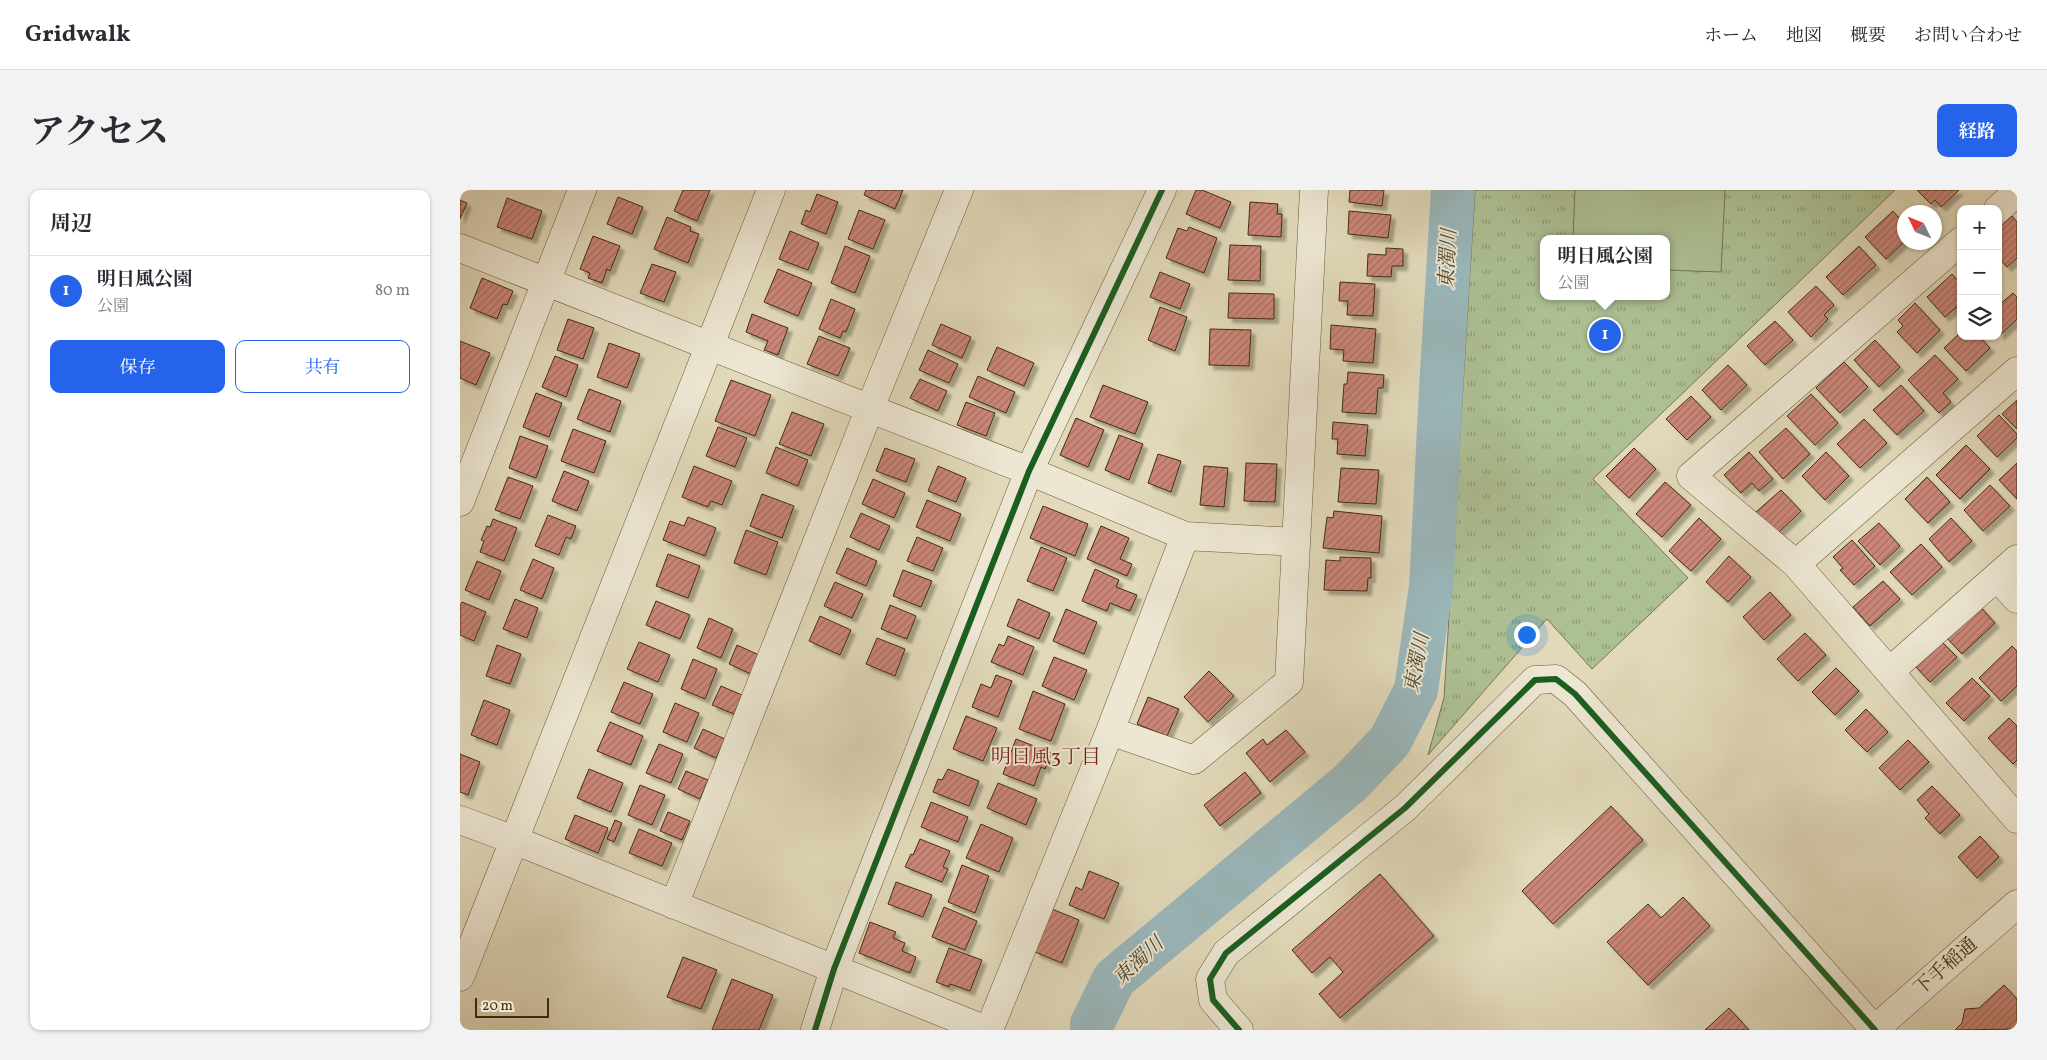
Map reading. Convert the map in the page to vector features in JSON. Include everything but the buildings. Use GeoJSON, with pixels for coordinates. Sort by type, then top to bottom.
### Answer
{"type":"FeatureCollection","features":[{"type":"Feature","properties":{"kind":"street"},"geometry":{"type":"LineString","coordinates":[[460,502],[582,190]]}},
{"type":"Feature","properties":{"kind":"street"},"geometry":{"type":"LineString","coordinates":[[460,977],[771,190]]}},
{"type":"Feature","properties":{"kind":"street"},"geometry":{"type":"LineString","coordinates":[[674,905],[870,408],[959,190]]}},
{"type":"Feature","properties":{"kind":"street"},"geometry":{"type":"LineString","coordinates":[[815,1030],[834,969],[1029,471],[1162,190]]}},
{"type":"Feature","properties":{"kind":"street"},"geometry":{"type":"LineString","coordinates":[[1110,731],[1194,760],[1289,682],[1314,190]]}},
{"type":"Feature","properties":{"kind":"street"},"geometry":{"type":"LineString","coordinates":[[2002,205],[2017,192]]}},
{"type":"Feature","properties":{"kind":"street"},"geometry":{"type":"LineString","coordinates":[[1957,244],[1691,476],[1796,564],[2017,819]]}},
{"type":"Feature","properties":{"kind":"street"},"geometry":{"type":"LineString","coordinates":[[460,248],[1029,471],[1185,536],[1296,542]]}},
{"type":"Feature","properties":{"kind":"street"},"geometry":{"type":"LineString","coordinates":[[1796,564],[2017,371]]}},
{"type":"Feature","properties":{"kind":"street"},"geometry":{"type":"LineString","coordinates":[[460,820],[988,1030],[1110,731],[1185,536]]}},
{"type":"Feature","properties":{"kind":"street"},"geometry":{"type":"LineString","coordinates":[[1890,671],[2007,568],[2017,599]]}},
{"type":"Feature","properties":{"kind":"street"},"geometry":{"type":"LineString","coordinates":[[1239,1030],[1213,1000],[1210,979],[1226,953],[1405,808],[1535,680],[1556,679],[1575,694],[1875,1030]]}},
{"type":"Feature","properties":{"kind":"street","name":"下手稲通"},"geometry":{"type":"LineString","coordinates":[[1875,1030],[2017,904]]}},
{"type":"Feature","properties":{"kind":"green space"},"geometry":{"type":"Polygon","coordinates":[[[1475,190],[1895,190],[1593,479],[1688,578],[1592,669],[1547,619],[1428,755],[1444,698],[1475,190]]]}},
{"type":"Feature","properties":{"kind":"green space"},"geometry":{"type":"Polygon","coordinates":[[[1575,190],[1725,190],[1721,272],[1670,270],[1670,235],[1573,235],[1575,190]]]}},
{"type":"Feature","properties":{"kind":"waterway","name":"東濁川"},"geometry":{"type":"LineString","coordinates":[[1092,1030],[1092,1024],[1114,979],[1351,782],[1390,741],[1416,690],[1431,587],[1453,190]]}},
{"type":"Feature","properties":{"kind":"cycle path"},"geometry":{"type":"LineString","coordinates":[[815,1030],[834,969],[1029,471],[1162,190]]}},
{"type":"Feature","properties":{"kind":"cycle path"},"geometry":{"type":"LineString","coordinates":[[1239,1030],[1213,1000],[1210,979],[1226,953],[1405,808],[1535,680],[1556,679],[1575,694],[1875,1030]]}},
{"type":"Feature","properties":{"kind":"place","name":"明日風公園"},"geometry":{"type":"Point","coordinates":[1605,335]}},
{"type":"Feature","properties":{"kind":"district","name":"明日風3丁目"},"geometry":{"type":"Point","coordinates":[1046,758]}}]}
